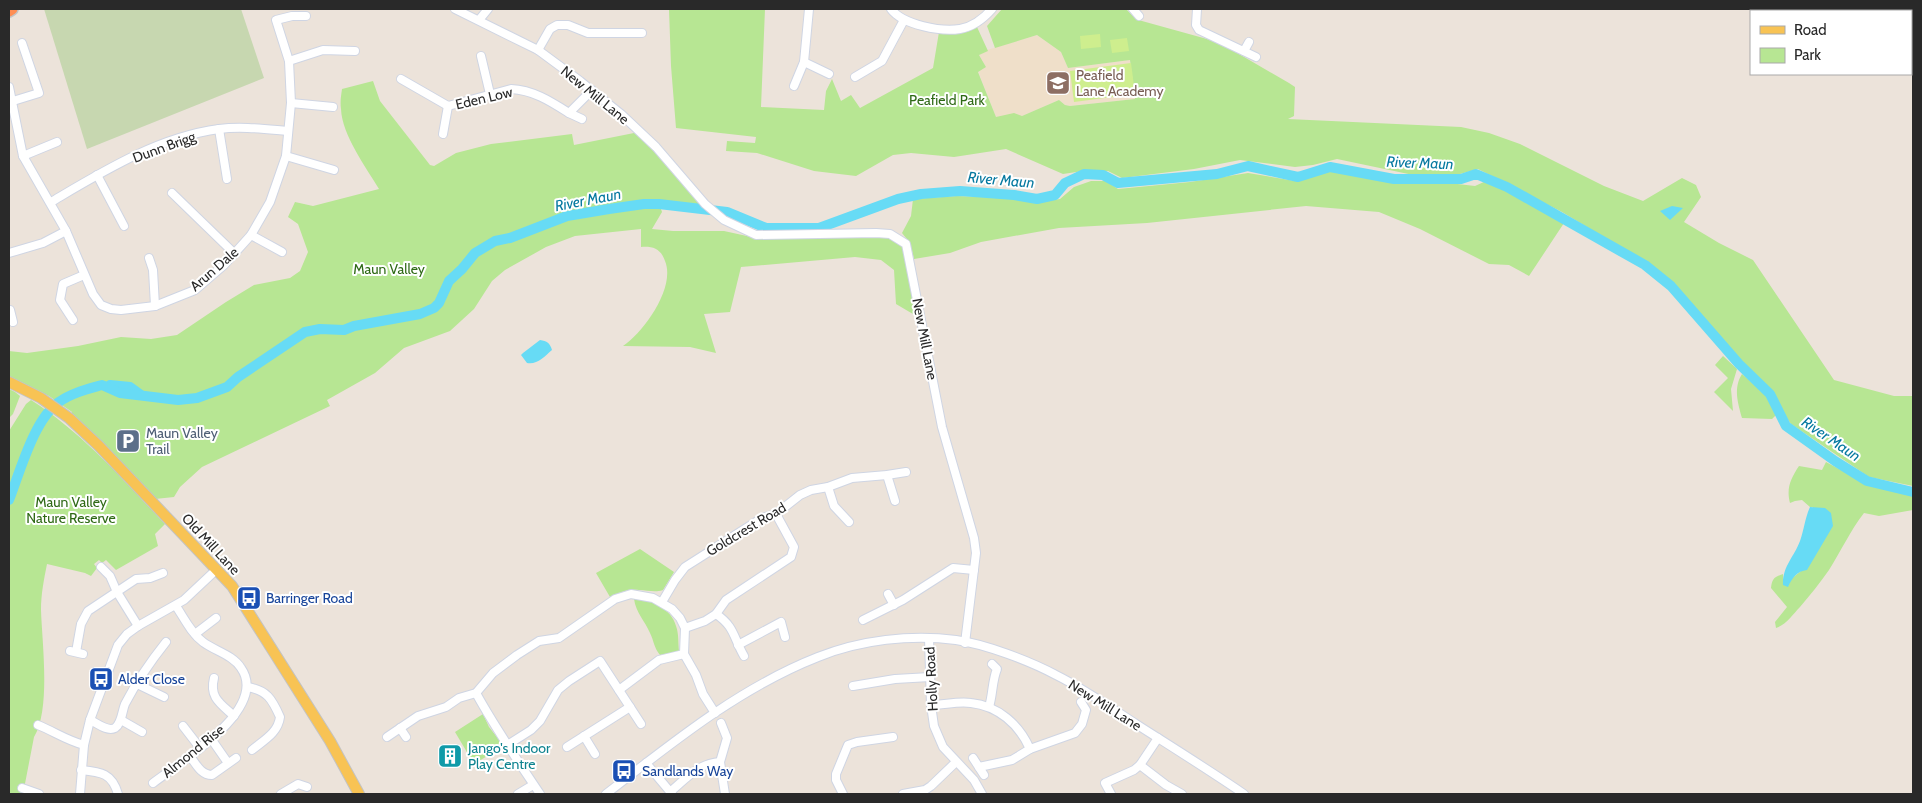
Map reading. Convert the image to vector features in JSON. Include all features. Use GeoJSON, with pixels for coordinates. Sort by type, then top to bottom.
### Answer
{"type":"FeatureCollection","features":[{"type":"Feature","properties":{"kind":"main road","name":"Old Mill Lane"},"geometry":{"type":"LineString","coordinates":[[9,382],[47,402],[99,446],[232,586],[330,741],[359,794]]}},
{"type":"Feature","properties":{"kind":"street","name":"New Mill Lane"},"geometry":{"type":"LineString","coordinates":[[455,9],[538,50],[592,90],[656,147],[705,204],[724,220],[756,235],[876,233],[890,234],[906,244],[942,427],[974,538],[976,553],[965,642],[1011,656],[1054,674],[1244,794]]}},
{"type":"Feature","properties":{"kind":"street"},"geometry":{"type":"LineString","coordinates":[[479,20],[488,9]]}},
{"type":"Feature","properties":{"kind":"street"},"geometry":{"type":"LineString","coordinates":[[794,86],[804,62],[809,9]]}},
{"type":"Feature","properties":{"kind":"street"},"geometry":{"type":"LineString","coordinates":[[891,9],[904,20],[925,26],[960,29],[969,27],[985,17],[992,9]]}},
{"type":"Feature","properties":{"kind":"street"},"geometry":{"type":"LineString","coordinates":[[1133,9],[1139,16]]}},
{"type":"Feature","properties":{"kind":"street"},"geometry":{"type":"LineString","coordinates":[[1197,9],[1196,25],[1199,30],[1256,57]]}},
{"type":"Feature","properties":{"kind":"street","name":"Arun Dale"},"geometry":{"type":"LineString","coordinates":[[9,87],[23,156],[66,231],[93,294],[101,305],[111,309],[121,310],[155,306],[195,290],[235,254],[251,235],[270,202],[286,156],[291,103],[289,61],[276,20],[292,16],[306,16]]}},
{"type":"Feature","properties":{"kind":"street"},"geometry":{"type":"LineString","coordinates":[[854,77],[882,62],[904,20]]}},
{"type":"Feature","properties":{"kind":"street"},"geometry":{"type":"LineString","coordinates":[[538,50],[550,28],[557,25],[568,26],[588,33],[642,33]]}},
{"type":"Feature","properties":{"kind":"street"},"geometry":{"type":"LineString","coordinates":[[1244,51],[1249,42]]}},
{"type":"Feature","properties":{"kind":"street"},"geometry":{"type":"LineString","coordinates":[[13,102],[39,93],[22,43]]}},
{"type":"Feature","properties":{"kind":"street"},"geometry":{"type":"LineString","coordinates":[[289,61],[323,50],[355,51]]}},
{"type":"Feature","properties":{"kind":"street"},"geometry":{"type":"LineString","coordinates":[[481,56],[490,94]]}},
{"type":"Feature","properties":{"kind":"street"},"geometry":{"type":"LineString","coordinates":[[804,62],[829,74]]}},
{"type":"Feature","properties":{"kind":"street","name":"Eden Low"},"geometry":{"type":"LineString","coordinates":[[401,79],[448,106],[511,89],[531,92],[582,119]]}},
{"type":"Feature","properties":{"kind":"street"},"geometry":{"type":"LineString","coordinates":[[569,113],[592,90]]}},
{"type":"Feature","properties":{"kind":"street"},"geometry":{"type":"LineString","coordinates":[[291,103],[333,107]]}},
{"type":"Feature","properties":{"kind":"street"},"geometry":{"type":"LineString","coordinates":[[443,134],[448,106]]}},
{"type":"Feature","properties":{"kind":"street","name":"Dunn Brigg"},"geometry":{"type":"LineString","coordinates":[[51,202],[97,175],[170,142],[219,129],[242,128],[287,131]]}},
{"type":"Feature","properties":{"kind":"street"},"geometry":{"type":"LineString","coordinates":[[219,129],[227,179]]}},
{"type":"Feature","properties":{"kind":"street"},"geometry":{"type":"LineString","coordinates":[[23,156],[58,142]]}},
{"type":"Feature","properties":{"kind":"street"},"geometry":{"type":"LineString","coordinates":[[286,156],[334,170]]}},
{"type":"Feature","properties":{"kind":"street"},"geometry":{"type":"LineString","coordinates":[[97,175],[124,226]]}},
{"type":"Feature","properties":{"kind":"street"},"geometry":{"type":"LineString","coordinates":[[172,194],[235,254]]}},
{"type":"Feature","properties":{"kind":"street"},"geometry":{"type":"LineString","coordinates":[[9,253],[43,243],[66,231]]}},
{"type":"Feature","properties":{"kind":"street"},"geometry":{"type":"LineString","coordinates":[[251,235],[282,252]]}},
{"type":"Feature","properties":{"kind":"street"},"geometry":{"type":"LineString","coordinates":[[149,258],[153,270],[155,306]]}},
{"type":"Feature","properties":{"kind":"street"},"geometry":{"type":"LineString","coordinates":[[73,320],[60,300],[63,284],[84,275]]}},
{"type":"Feature","properties":{"kind":"street"},"geometry":{"type":"LineString","coordinates":[[9,309],[13,322]]}},
{"type":"Feature","properties":{"kind":"street","name":"Goldcrest Road"},"geometry":{"type":"LineString","coordinates":[[662,602],[685,567],[762,518],[776,514],[800,494],[828,487],[852,478],[906,472]]}},
{"type":"Feature","properties":{"kind":"street"},"geometry":{"type":"LineString","coordinates":[[886,475],[895,501]]}},
{"type":"Feature","properties":{"kind":"street"},"geometry":{"type":"LineString","coordinates":[[828,487],[834,506],[850,524]]}},
{"type":"Feature","properties":{"kind":"street"},"geometry":{"type":"LineString","coordinates":[[685,628],[706,621],[716,614],[726,600],[790,557],[794,547],[776,514]]}},
{"type":"Feature","properties":{"kind":"street"},"geometry":{"type":"LineString","coordinates":[[101,567],[110,576],[117,592],[138,626]]}},
{"type":"Feature","properties":{"kind":"street"},"geometry":{"type":"LineString","coordinates":[[863,620],[894,605],[953,568],[974,570]]}},
{"type":"Feature","properties":{"kind":"street"},"geometry":{"type":"LineString","coordinates":[[80,794],[84,745],[90,720],[118,645],[138,626],[176,606],[216,570]]}},
{"type":"Feature","properties":{"kind":"street"},"geometry":{"type":"LineString","coordinates":[[76,652],[83,618],[88,611],[136,579],[150,578],[163,573]]}},
{"type":"Feature","properties":{"kind":"street"},"geometry":{"type":"LineString","coordinates":[[387,737],[418,716],[446,707],[458,698],[476,693],[493,673],[517,655],[539,641],[563,636],[615,599],[631,594],[649,597],[662,602],[680,618],[685,628],[684,654],[696,675],[703,694],[715,713]]}},
{"type":"Feature","properties":{"kind":"street"},"geometry":{"type":"LineString","coordinates":[[888,594],[894,605]]}},
{"type":"Feature","properties":{"kind":"street"},"geometry":{"type":"LineString","coordinates":[[176,606],[195,634],[241,667],[245,675],[247,687],[259,689],[266,693],[280,718],[275,732],[252,750]]}},
{"type":"Feature","properties":{"kind":"street"},"geometry":{"type":"LineString","coordinates":[[716,614],[727,622],[733,630],[744,656]]}},
{"type":"Feature","properties":{"kind":"street"},"geometry":{"type":"LineString","coordinates":[[195,634],[216,618]]}},
{"type":"Feature","properties":{"kind":"street"},"geometry":{"type":"LineString","coordinates":[[738,645],[781,622],[785,637]]}},
{"type":"Feature","properties":{"kind":"street"},"geometry":{"type":"LineString","coordinates":[[606,794],[715,713],[788,670],[819,656],[850,647],[886,640],[928,638],[965,642]]}},
{"type":"Feature","properties":{"kind":"street","name":"Holly Road"},"geometry":{"type":"LineString","coordinates":[[928,638],[931,705],[934,726],[943,747],[974,780],[982,794]]}},
{"type":"Feature","properties":{"kind":"street"},"geometry":{"type":"LineString","coordinates":[[90,720],[107,729],[117,726],[121,720],[121,712],[135,683],[166,642]]}},
{"type":"Feature","properties":{"kind":"street"},"geometry":{"type":"LineString","coordinates":[[619,690],[659,660],[684,654]]}},
{"type":"Feature","properties":{"kind":"street"},"geometry":{"type":"LineString","coordinates":[[509,744],[531,730],[540,721],[558,690],[600,662],[641,724]]}},
{"type":"Feature","properties":{"kind":"street"},"geometry":{"type":"LineString","coordinates":[[989,707],[993,695],[995,667],[1005,667]]}},
{"type":"Feature","properties":{"kind":"street"},"geometry":{"type":"LineString","coordinates":[[853,686],[895,679],[930,677]]}},
{"type":"Feature","properties":{"kind":"street"},"geometry":{"type":"LineString","coordinates":[[214,678],[212,688],[214,696],[234,716]]}},
{"type":"Feature","properties":{"kind":"street"},"geometry":{"type":"LineString","coordinates":[[135,683],[164,696]]}},
{"type":"Feature","properties":{"kind":"street","name":"Almond Rise"},"geometry":{"type":"LineString","coordinates":[[158,782],[212,740],[239,710],[247,687]]}},
{"type":"Feature","properties":{"kind":"street"},"geometry":{"type":"LineString","coordinates":[[476,693],[492,723],[509,744],[540,794]]}},
{"type":"Feature","properties":{"kind":"street"},"geometry":{"type":"LineString","coordinates":[[931,705],[969,702],[989,707],[1005,716],[1017,728],[1030,749]]}},
{"type":"Feature","properties":{"kind":"street"},"geometry":{"type":"LineString","coordinates":[[979,767],[1012,760],[1030,749],[1075,732],[1091,710],[1081,702]]}},
{"type":"Feature","properties":{"kind":"street"},"geometry":{"type":"LineString","coordinates":[[567,747],[630,708]]}},
{"type":"Feature","properties":{"kind":"street"},"geometry":{"type":"LineString","coordinates":[[121,720],[142,732]]}},
{"type":"Feature","properties":{"kind":"street"},"geometry":{"type":"LineString","coordinates":[[721,723],[727,738],[720,762],[725,794]]}},
{"type":"Feature","properties":{"kind":"street"},"geometry":{"type":"LineString","coordinates":[[38,724],[62,738],[84,745]]}},
{"type":"Feature","properties":{"kind":"street"},"geometry":{"type":"LineString","coordinates":[[183,726],[200,748]]}},
{"type":"Feature","properties":{"kind":"street"},"geometry":{"type":"LineString","coordinates":[[400,728],[406,737]]}},
{"type":"Feature","properties":{"kind":"street"},"geometry":{"type":"LineString","coordinates":[[584,736],[595,754]]}},
{"type":"Feature","properties":{"kind":"street"},"geometry":{"type":"LineString","coordinates":[[843,794],[836,780],[836,774],[848,745],[893,737]]}},
{"type":"Feature","properties":{"kind":"street"},"geometry":{"type":"LineString","coordinates":[[1111,794],[1105,783],[1134,770],[1140,765],[1158,738]]}},
{"type":"Feature","properties":{"kind":"street"},"geometry":{"type":"LineString","coordinates":[[212,740],[228,763]]}},
{"type":"Feature","properties":{"kind":"street"},"geometry":{"type":"LineString","coordinates":[[190,756],[203,773],[207,775],[212,775],[236,758]]}},
{"type":"Feature","properties":{"kind":"street"},"geometry":{"type":"LineString","coordinates":[[973,758],[984,775]]}},
{"type":"Feature","properties":{"kind":"street"},"geometry":{"type":"LineString","coordinates":[[646,763],[671,793],[696,770],[707,763],[720,762]]}},
{"type":"Feature","properties":{"kind":"street"},"geometry":{"type":"LineString","coordinates":[[903,794],[925,790],[956,762]]}},
{"type":"Feature","properties":{"kind":"street"},"geometry":{"type":"LineString","coordinates":[[1140,765],[1166,785],[1182,794]]}},
{"type":"Feature","properties":{"kind":"street"},"geometry":{"type":"LineString","coordinates":[[81,770],[100,772],[109,778],[118,794]]}},
{"type":"Feature","properties":{"kind":"street"},"geometry":{"type":"LineString","coordinates":[[281,794],[297,780],[307,787]]}},
{"type":"Feature","properties":{"kind":"street"},"geometry":{"type":"LineString","coordinates":[[518,794],[533,785]]}},
{"type":"Feature","properties":{"kind":"street"},"geometry":{"type":"LineString","coordinates":[[22,788],[39,794]]}},
{"type":"Feature","properties":{"kind":"shaded area","name":"Peafield Lane Academy"},"geometry":{"type":"Polygon","coordinates":[[[1037,35],[1061,52],[1068,68],[1130,60],[1135,99],[1070,106],[1065,105],[1059,100],[1022,116],[996,117],[978,71],[986,67],[979,55],[987,50],[1037,35]]]}},
{"type":"Feature","properties":{"kind":"green space"},"geometry":{"type":"Polygon","coordinates":[[[44,9],[241,9],[264,78],[87,149],[44,9]]]}},
{"type":"Feature","properties":{"kind":"green space","name":"Peafield Park"},"geometry":{"type":"Polygon","coordinates":[[[669,9],[765,9],[761,107],[824,110],[826,91],[832,79],[841,101],[851,95],[860,108],[933,68],[939,32],[959,33],[977,27],[988,51],[979,55],[986,67],[978,72],[996,117],[1014,113],[1022,116],[1059,100],[1065,105],[1070,106],[1135,99],[1130,60],[1068,68],[1061,52],[1037,35],[995,48],[987,26],[1002,9],[1126,9],[1136,19],[1207,39],[1227,47],[1295,87],[1294,116],[1288,119],[1461,127],[1489,133],[1520,144],[1604,186],[1643,201],[1682,178],[1696,185],[1701,197],[1684,222],[1719,243],[1753,260],[1834,380],[1894,396],[1913,396],[1913,486],[1869,477],[1791,424],[1763,385],[1669,279],[1562,212],[1478,169],[1460,174],[1418,176],[1337,159],[1295,167],[1240,160],[1194,169],[1122,178],[1108,171],[1083,171],[1063,174],[1006,149],[954,157],[911,153],[893,155],[856,176],[814,171],[757,153],[726,151],[727,141],[755,143],[756,137],[676,128],[669,9]]]}},
{"type":"Feature","properties":{"kind":"green space"},"geometry":{"type":"Polygon","coordinates":[[[1100,34],[1101,47],[1081,49],[1080,36],[1100,34]]]}},
{"type":"Feature","properties":{"kind":"green space"},"geometry":{"type":"Polygon","coordinates":[[[1127,38],[1129,51],[1112,53],[1110,40],[1127,38]]]}},
{"type":"Feature","properties":{"kind":"green space"},"geometry":{"type":"Polygon","coordinates":[[[1131,63],[1135,94],[1074,102],[1070,71],[1131,63]]]}},
{"type":"Feature","properties":{"kind":"green space","name":"Maun Valley"},"geometry":{"type":"Polygon","coordinates":[[[373,81],[380,101],[430,165],[434,166],[456,153],[491,144],[572,134],[574,145],[639,132],[706,207],[666,201],[630,204],[566,214],[514,237],[552,222],[571,217],[659,203],[662,212],[652,229],[724,231],[756,238],[882,234],[901,243],[906,252],[918,317],[896,304],[894,270],[881,260],[855,257],[741,267],[730,312],[704,314],[716,353],[690,347],[623,346],[648,320],[662,296],[667,272],[665,261],[656,249],[641,247],[641,229],[575,236],[546,247],[505,270],[492,281],[474,309],[450,331],[404,348],[375,373],[327,400],[330,406],[202,467],[180,487],[174,497],[155,499],[72,412],[49,396],[9,376],[9,351],[27,353],[78,346],[121,337],[151,339],[177,335],[254,285],[290,278],[300,271],[308,252],[298,224],[288,217],[295,202],[313,206],[379,189],[350,140],[342,119],[341,106],[342,89],[373,81]]]}},
{"type":"Feature","properties":{"kind":"green space"},"geometry":{"type":"Polygon","coordinates":[[[1331,169],[1391,181],[1475,186],[1486,181],[1513,193],[1564,223],[1529,276],[1509,265],[1489,264],[1420,229],[1379,212],[1306,206],[1147,223],[1059,228],[981,242],[950,253],[914,259],[910,243],[902,233],[911,216],[913,199],[957,196],[1008,198],[1037,202],[1060,199],[1074,187],[1091,181],[1106,181],[1118,189],[1190,182],[1248,173],[1295,181],[1331,169]]]}},
{"type":"Feature","properties":{"kind":"green space"},"geometry":{"type":"Polygon","coordinates":[[[1723,356],[1737,369],[1731,389],[1733,411],[1714,392],[1728,378],[1715,365],[1723,356]]]}},
{"type":"Feature","properties":{"kind":"green space"},"geometry":{"type":"Polygon","coordinates":[[[1742,374],[1771,399],[1778,413],[1772,419],[1742,418],[1737,390],[1742,374]]]}},
{"type":"Feature","properties":{"kind":"green space"},"geometry":{"type":"Polygon","coordinates":[[[9,389],[20,396],[13,414],[9,418],[9,389]]]}},
{"type":"Feature","properties":{"kind":"green space","name":"Maun Valley Nature Reserve"},"geometry":{"type":"Polygon","coordinates":[[[31,400],[85,442],[165,524],[155,534],[158,546],[116,570],[106,560],[102,563],[99,560],[94,564],[97,568],[91,576],[47,564],[41,604],[44,675],[42,710],[34,737],[23,794],[9,794],[9,431],[26,404],[31,400]]]}},
{"type":"Feature","properties":{"kind":"green space"},"geometry":{"type":"Polygon","coordinates":[[[1826,462],[1867,484],[1913,495],[1913,510],[1879,516],[1864,513],[1819,584],[1789,619],[1776,628],[1775,622],[1787,607],[1771,588],[1772,582],[1776,577],[1783,574],[1783,584],[1788,586],[1791,579],[1801,571],[1813,507],[1810,507],[1802,500],[1790,503],[1790,483],[1799,466],[1822,470],[1826,462]]]}},
{"type":"Feature","properties":{"kind":"green space"},"geometry":{"type":"Polygon","coordinates":[[[640,549],[674,572],[663,590],[631,590],[610,597],[596,573],[640,549]]]}},
{"type":"Feature","properties":{"kind":"green space"},"geometry":{"type":"Polygon","coordinates":[[[634,599],[640,599],[660,606],[670,615],[677,629],[679,651],[660,655],[656,650],[634,599]]]}},
{"type":"Feature","properties":{"kind":"green space"},"geometry":{"type":"Polygon","coordinates":[[[483,714],[489,727],[504,746],[474,764],[455,732],[483,714]]]}},
{"type":"Feature","properties":{"kind":"water"},"geometry":{"type":"Polygon","coordinates":[[[1672,206],[1683,208],[1670,220],[1660,211],[1672,206]]]}},
{"type":"Feature","properties":{"kind":"water"},"geometry":{"type":"Polygon","coordinates":[[[540,340],[548,343],[552,350],[537,362],[527,363],[521,355],[540,340]]]}},
{"type":"Feature","properties":{"kind":"water"},"geometry":{"type":"Polygon","coordinates":[[[1810,507],[1825,508],[1831,513],[1833,526],[1807,570],[1795,576],[1788,587],[1783,585],[1784,573],[1798,547],[1810,507]]]}},
{"type":"Feature","properties":{"kind":"waterway","name":"River Maun"},"geometry":{"type":"LineString","coordinates":[[9,500],[35,433],[50,410],[69,396],[102,385],[120,393],[178,400],[197,398],[227,387],[238,377],[305,332],[320,329],[344,330],[354,326],[420,314],[434,308],[439,303],[449,281],[475,253],[495,241],[510,238],[567,216],[644,204],[659,204],[727,212],[766,228],[819,228],[898,199],[921,194],[960,191],[1014,195],[1037,199],[1055,195],[1065,183],[1084,174],[1103,175],[1118,183],[1217,174],[1248,166],[1298,177],[1330,167],[1394,179],[1461,179],[1476,174],[1507,187],[1645,265],[1671,286],[1739,364],[1770,394],[1786,426],[1867,481],[1913,492]]}},
{"type":"Feature","properties":{"kind":"waterway","name":"River Maun"},"geometry":{"type":"LineString","coordinates":[[110,385],[130,387],[141,395]]}},
{"type":"Feature","properties":{"kind":"place","name":"Peafield Lane Academy"},"geometry":{"type":"Point","coordinates":[1058,83]}},
{"type":"Feature","properties":{"kind":"place","name":"Maun Valley Trail"},"geometry":{"type":"Point","coordinates":[128,441]}},
{"type":"Feature","properties":{"kind":"place","name":"Barringer Road"},"geometry":{"type":"Point","coordinates":[249,598]}},
{"type":"Feature","properties":{"kind":"place","name":"Alder Close"},"geometry":{"type":"Point","coordinates":[101,679]}},
{"type":"Feature","properties":{"kind":"place","name":"Jango's Indoor Play Centre"},"geometry":{"type":"Point","coordinates":[450,756]}},
{"type":"Feature","properties":{"kind":"place","name":"Sandlands Way"},"geometry":{"type":"Point","coordinates":[624,771]}}]}
